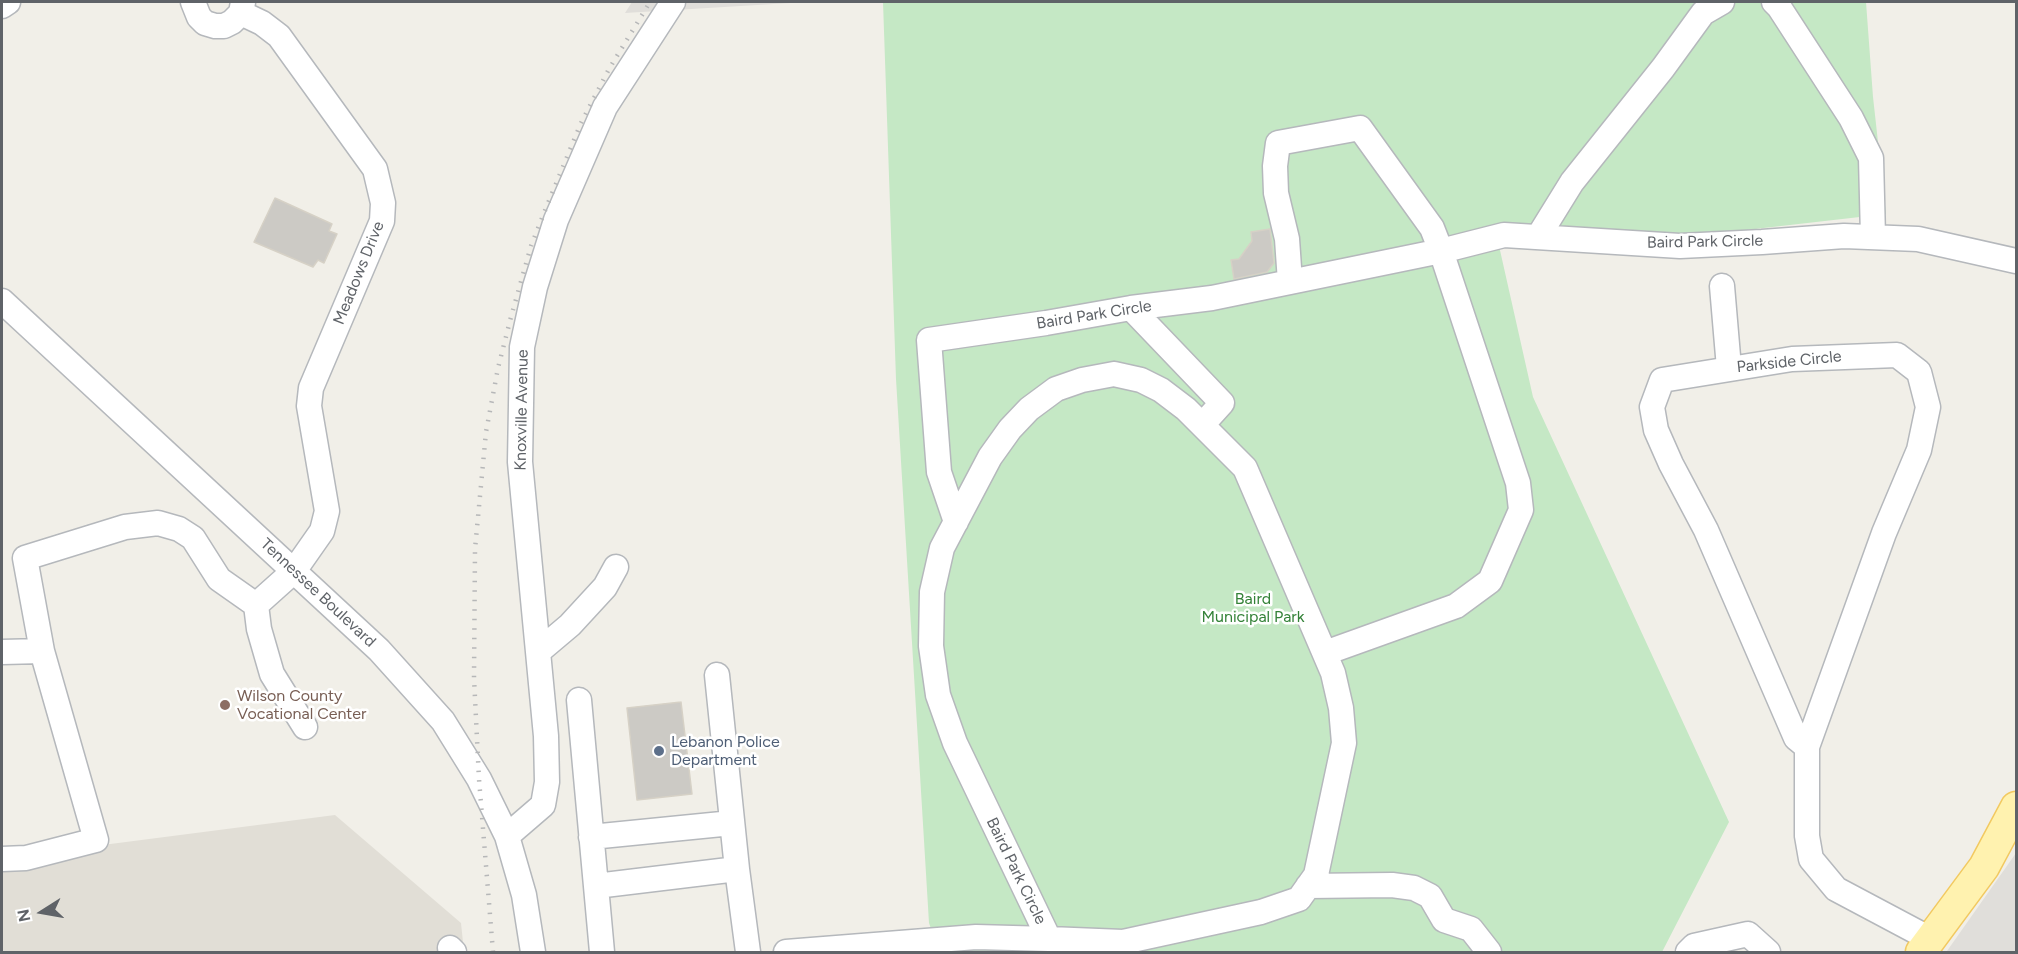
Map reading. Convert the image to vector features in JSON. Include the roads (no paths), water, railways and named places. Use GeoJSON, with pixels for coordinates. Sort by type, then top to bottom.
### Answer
{"type":"FeatureCollection","features":[{"type":"Feature","properties":{"kind":"main road"},"geometry":{"type":"LineString","coordinates":[[1926,946],[1984,867],[2016,807]]}},
{"type":"Feature","properties":{"kind":"street"},"geometry":{"type":"LineString","coordinates":[[2,6],[8,2]]}},
{"type":"Feature","properties":{"kind":"street","name":"Meadows Drive"},"geometry":{"type":"LineString","coordinates":[[193,2],[199,17],[205,23],[224,26],[232,22],[242,7],[279,36],[375,169],[383,204],[382,221],[311,388],[309,406],[327,511],[322,531],[294,571],[256,605]]}},
{"type":"Feature","properties":{"kind":"street","name":"Knoxville Avenue"},"geometry":{"type":"LineString","coordinates":[[507,836],[543,805],[547,782],[546,736],[520,462],[522,346],[535,287],[556,220],[596,127],[605,107],[673,2]]}},
{"type":"Feature","properties":{"kind":"street"},"geometry":{"type":"LineString","coordinates":[[1538,237],[1572,182],[1663,68],[1703,13],[1722,2]]}},
{"type":"Feature","properties":{"kind":"street"},"geometry":{"type":"LineString","coordinates":[[1774,2],[1851,118],[1871,158],[1873,237]]}},
{"type":"Feature","properties":{"kind":"street"},"geometry":{"type":"LineString","coordinates":[[1290,282],[1287,239],[1276,193],[1275,166],[1278,144],[1360,128],[1432,228],[1518,483],[1521,510],[1490,581],[1473,594],[1456,606],[1324,653]]}},
{"type":"Feature","properties":{"kind":"street","name":"Baird Park Circle"},"geometry":{"type":"LineString","coordinates":[[956,522],[939,472],[929,340],[1131,308],[1212,298],[1441,251],[1504,235],[1680,246],[1844,236],[1918,239],[2016,261]]}},
{"type":"Feature","properties":{"kind":"street"},"geometry":{"type":"LineString","coordinates":[[1722,286],[1729,368]]}},
{"type":"Feature","properties":{"kind":"street","name":"Tennessee Boulevard"},"geometry":{"type":"LineString","coordinates":[[2,301],[379,650],[443,720],[479,779],[507,836],[524,895],[533,952]]}},
{"type":"Feature","properties":{"kind":"street"},"geometry":{"type":"LineString","coordinates":[[1131,308],[1222,403],[1203,424]]}},
{"type":"Feature","properties":{"kind":"street","name":"Parkside Circle"},"geometry":{"type":"LineString","coordinates":[[1807,747],[1796,738],[1706,530],[1671,464],[1656,430],[1652,407],[1662,380],[1792,359],[1897,355],[1918,372],[1928,407],[1919,450],[1884,532],[1807,747],[1807,836],[1811,859],[1836,889],[1926,946]]}},
{"type":"Feature","properties":{"kind":"street","name":"Baird Park Circle"},"geometry":{"type":"LineString","coordinates":[[1114,374],[1141,380],[1161,390],[1203,424],[1245,468],[1324,653],[1333,673],[1341,708],[1344,743],[1316,875],[1299,899],[1261,912],[1123,942],[1059,949],[955,743],[938,694],[931,646],[932,592],[942,548],[990,457],[1010,429],[1029,408],[1056,389],[1082,380],[1114,374]]}},
{"type":"Feature","properties":{"kind":"street"},"geometry":{"type":"LineString","coordinates":[[2,859],[26,858],[96,840],[42,651],[25,558],[125,527],[158,523],[179,529],[193,538],[219,579],[256,605],[259,629],[272,674],[305,728]]}},
{"type":"Feature","properties":{"kind":"street"},"geometry":{"type":"LineString","coordinates":[[538,651],[570,625],[605,587],[616,567]]}},
{"type":"Feature","properties":{"kind":"street"},"geometry":{"type":"LineString","coordinates":[[2,652],[42,651]]}},
{"type":"Feature","properties":{"kind":"street"},"geometry":{"type":"LineString","coordinates":[[717,675],[748,952]]}},
{"type":"Feature","properties":{"kind":"street"},"geometry":{"type":"LineString","coordinates":[[579,700],[602,952]]}},
{"type":"Feature","properties":{"kind":"street"},"geometry":{"type":"LineString","coordinates":[[591,837],[732,823]]}},
{"type":"Feature","properties":{"kind":"street"},"geometry":{"type":"LineString","coordinates":[[596,886],[737,869]]}},
{"type":"Feature","properties":{"kind":"street"},"geometry":{"type":"LineString","coordinates":[[1308,886],[1392,885],[1414,888],[1430,896],[1444,920],[1471,929],[1489,952]]}},
{"type":"Feature","properties":{"kind":"street"},"geometry":{"type":"LineString","coordinates":[[1688,952],[1694,946],[1748,934],[1768,952]]}},
{"type":"Feature","properties":{"kind":"street"},"geometry":{"type":"LineString","coordinates":[[786,952],[976,937],[1059,949]]}},
{"type":"Feature","properties":{"kind":"railway"},"geometry":{"type":"LineString","coordinates":[[493,952],[479,779],[474,678],[475,549],[486,432],[498,368],[531,246],[581,123],[609,69],[650,2]]}},
{"type":"Feature","properties":{"kind":"place","name":"Wilson County Vocational Center"},"geometry":{"type":"Point","coordinates":[225,705]}},
{"type":"Feature","properties":{"kind":"place","name":"Lebanon Police Department"},"geometry":{"type":"Point","coordinates":[659,751]}},
{"type":"Feature","properties":{"kind":"park label","name":"Baird Municipal Park"},"geometry":{"type":"Point","coordinates":[1253,608]}}]}
